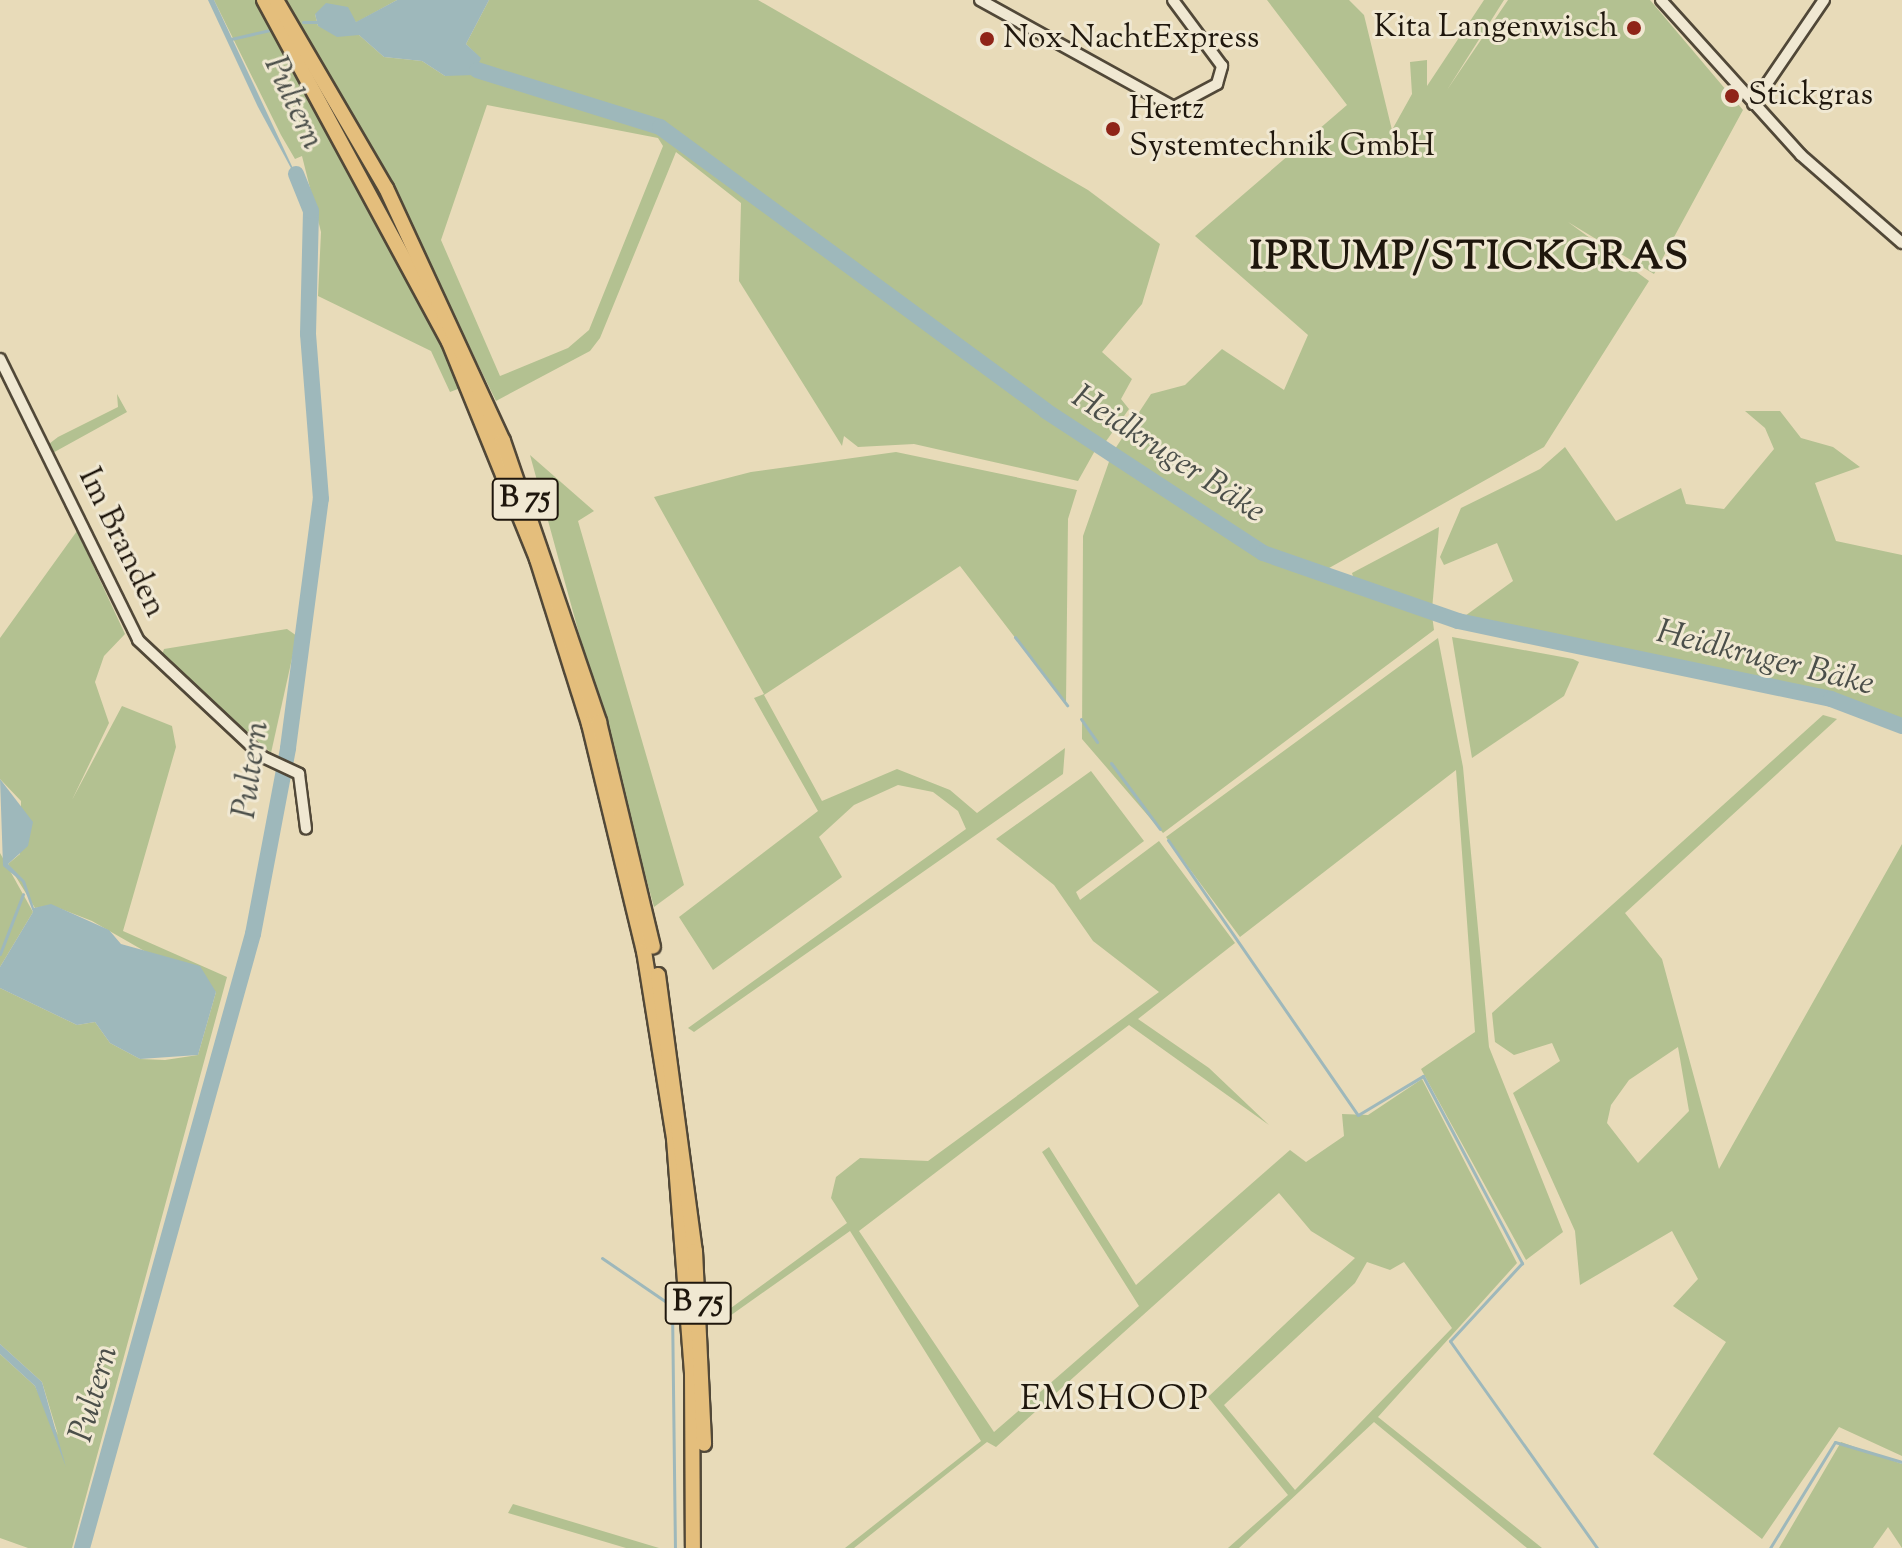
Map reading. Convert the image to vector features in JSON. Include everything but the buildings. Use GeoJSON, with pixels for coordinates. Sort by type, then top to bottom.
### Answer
{"type":"FeatureCollection","features":[{"type":"Feature","properties":{"kind":"highway","name":"B 75"},"geometry":{"type":"LineString","coordinates":[[264,0],[449,342],[522,518],[589,724],[644,951],[674,1139],[692,1373],[693,1548]]}},
{"type":"Feature","properties":{"kind":"highway","name":"B 75"},"geometry":{"type":"LineString","coordinates":[[276,0],[439,295],[536,527],[599,722],[641,891],[679,1097],[700,1334],[703,1548]]}},
{"type":"Feature","properties":{"kind":"street"},"geometry":{"type":"LineString","coordinates":[[980,0],[1174,107],[1217,84],[1222,66],[1173,0]]}},
{"type":"Feature","properties":{"kind":"street"},"geometry":{"type":"LineString","coordinates":[[1661,0],[1753,104],[1902,243]]}},
{"type":"Feature","properties":{"kind":"street"},"geometry":{"type":"LineString","coordinates":[[1753,104],[1824,0]]}},
{"type":"Feature","properties":{"kind":"street","name":"Im Branden"},"geometry":{"type":"LineString","coordinates":[[0,359],[138,640],[303,783],[306,829]]}},
{"type":"Feature","properties":{"kind":"green space"},"geometry":{"type":"Polygon","coordinates":[[[214,0],[256,0],[420,294],[463,387],[450,392],[431,351],[318,296],[321,232],[302,156],[295,159],[281,135],[214,0]]]}},
{"type":"Feature","properties":{"kind":"green space"},"geometry":{"type":"Polygon","coordinates":[[[284,0],[397,0],[357,22],[315,14],[318,26],[359,35],[384,57],[422,61],[445,76],[477,70],[480,58],[466,44],[489,0],[758,0],[1088,190],[1160,244],[1142,304],[1102,352],[1132,379],[1121,399],[1129,409],[1104,444],[1048,410],[674,135],[1097,447],[1078,481],[914,444],[858,447],[844,436],[842,446],[739,281],[741,203],[676,152],[600,338],[590,351],[496,401],[379,162],[284,0]],[[487,105],[441,240],[500,376],[568,348],[589,330],[663,146],[658,138],[487,105]]]}},
{"type":"Feature","properties":{"kind":"green space"},"geometry":{"type":"Polygon","coordinates":[[[1267,0],[1349,0],[1364,15],[1392,130],[1412,94],[1410,62],[1427,60],[1427,86],[1484,0],[1504,0],[1447,90],[1508,0],[1650,0],[1743,110],[1654,274],[1568,222],[1649,281],[1544,447],[1322,572],[1264,552],[1113,452],[1151,394],[1185,385],[1222,349],[1284,390],[1308,335],[1195,236],[1347,105],[1267,0]]]}},
{"type":"Feature","properties":{"kind":"green space"},"geometry":{"type":"Polygon","coordinates":[[[117,394],[127,412],[49,455],[45,447],[58,437],[118,407],[117,394]]]}},
{"type":"Feature","properties":{"kind":"green space"},"geometry":{"type":"Polygon","coordinates":[[[1745,411],[1780,411],[1801,438],[1833,447],[1860,467],[1815,483],[1836,541],[1902,555],[1902,725],[1831,698],[1458,621],[1513,581],[1497,543],[1444,565],[1440,557],[1461,508],[1540,469],[1565,447],[1616,521],[1681,488],[1686,504],[1724,509],[1774,449],[1765,428],[1745,411]]]}},
{"type":"Feature","properties":{"kind":"green space"},"geometry":{"type":"Polygon","coordinates":[[[896,452],[1077,490],[1068,519],[1066,704],[960,566],[764,695],[822,801],[897,769],[950,790],[977,813],[1065,748],[1063,774],[694,1032],[688,1028],[966,829],[958,811],[933,792],[898,785],[854,805],[819,837],[842,877],[713,970],[679,917],[818,811],[754,698],[764,694],[654,497],[751,472],[896,452]]]}},
{"type":"Feature","properties":{"kind":"green space"},"geometry":{"type":"Polygon","coordinates":[[[530,455],[594,511],[578,521],[684,885],[654,907],[530,455]]]}},
{"type":"Feature","properties":{"kind":"green space"},"geometry":{"type":"Polygon","coordinates":[[[1111,456],[1260,552],[1432,615],[1434,630],[1163,833],[1082,739],[1083,536],[1111,456]]]}},
{"type":"Feature","properties":{"kind":"green space"},"geometry":{"type":"Polygon","coordinates":[[[1439,527],[1432,610],[1355,583],[1352,573],[1439,527]]]}},
{"type":"Feature","properties":{"kind":"green space"},"geometry":{"type":"Polygon","coordinates":[[[77,531],[125,634],[104,656],[95,682],[109,723],[72,800],[122,706],[172,726],[176,747],[123,931],[227,977],[72,1548],[28,1548],[0,1538],[0,1354],[35,1386],[58,1435],[42,1382],[0,1344],[0,988],[77,1025],[95,1022],[110,1043],[140,1059],[165,1060],[198,1055],[216,992],[92,921],[51,905],[35,908],[8,864],[20,854],[21,801],[0,779],[0,638],[77,531]]]}},
{"type":"Feature","properties":{"kind":"green space"},"geometry":{"type":"Polygon","coordinates":[[[287,629],[297,636],[271,753],[162,655],[164,649],[287,629]]]}},
{"type":"Feature","properties":{"kind":"green space"},"geometry":{"type":"Polygon","coordinates":[[[1452,637],[1579,662],[1564,696],[1472,758],[1452,637]]]}},
{"type":"Feature","properties":{"kind":"green space"},"geometry":{"type":"Polygon","coordinates":[[[1438,638],[1463,767],[1489,1047],[1563,1232],[1526,1260],[1421,1069],[1475,1032],[1456,770],[1240,937],[1166,837],[1438,638]]]}},
{"type":"Feature","properties":{"kind":"green space"},"geometry":{"type":"Polygon","coordinates":[[[1823,715],[1837,719],[1625,913],[1662,959],[1719,1169],[1902,844],[1902,1456],[1839,1427],[1762,1539],[1653,1454],[1726,1342],[1673,1306],[1698,1279],[1672,1231],[1580,1285],[1575,1231],[1513,1093],[1560,1061],[1552,1043],[1514,1055],[1495,1042],[1492,1013],[1823,715]],[[1678,1047],[1629,1080],[1611,1105],[1607,1123],[1638,1163],[1689,1111],[1678,1047]]]}},
{"type":"Feature","properties":{"kind":"green space"},"geometry":{"type":"Polygon","coordinates":[[[1091,771],[1144,841],[1076,892],[1080,900],[1159,841],[1235,943],[1138,1019],[1209,1068],[1269,1125],[1129,1025],[859,1231],[994,1432],[1139,1306],[1042,1152],[1049,1147],[1136,1285],[1290,1150],[1306,1162],[1344,1136],[1342,1114],[1368,1115],[1422,1079],[1517,1263],[1378,1417],[1542,1548],[1527,1548],[1374,1422],[1239,1548],[1228,1548],[1288,1495],[1208,1397],[1355,1258],[1311,1231],[1279,1193],[996,1447],[987,1442],[854,1548],[845,1548],[981,1441],[850,1231],[720,1323],[720,1316],[847,1223],[831,1198],[836,1177],[860,1158],[928,1161],[1159,992],[1093,941],[1054,885],[996,839],[1091,771]],[[1367,1262],[1355,1283],[1224,1405],[1295,1490],[1452,1328],[1404,1262],[1390,1270],[1367,1262]]]}},
{"type":"Feature","properties":{"kind":"green space"},"geometry":{"type":"Polygon","coordinates":[[[0,853],[33,912],[0,967],[0,853]]]}},
{"type":"Feature","properties":{"kind":"green space"},"geometry":{"type":"Polygon","coordinates":[[[1841,1442],[1902,1464],[1902,1548],[1888,1527],[1873,1548],[1779,1548],[1841,1442]]]}},
{"type":"Feature","properties":{"kind":"green space"},"geometry":{"type":"Polygon","coordinates":[[[513,1504],[659,1548],[626,1548],[508,1513],[513,1504]]]}},
{"type":"Feature","properties":{"kind":"water"},"geometry":{"type":"Polygon","coordinates":[[[208,0],[214,0],[305,194],[258,107],[208,0]]]}},
{"type":"Feature","properties":{"kind":"water","name":"Pultern"},"geometry":{"type":"Polygon","coordinates":[[[397,0],[489,0],[466,44],[481,58],[474,75],[445,76],[422,61],[384,57],[359,35],[337,37],[318,26],[315,14],[326,3],[348,7],[356,22],[397,0]]]}},
{"type":"Feature","properties":{"kind":"water"},"geometry":{"type":"Polygon","coordinates":[[[0,779],[33,822],[28,846],[8,864],[25,881],[34,908],[51,904],[109,930],[121,944],[200,966],[216,992],[198,1055],[140,1059],[110,1043],[95,1022],[77,1025],[0,988],[0,967],[33,912],[22,882],[3,866],[0,779]]]}},
{"type":"Feature","properties":{"kind":"water"},"geometry":{"type":"Polygon","coordinates":[[[0,1344],[42,1382],[66,1467],[35,1386],[0,1354],[0,1344]]]}},
{"type":"Feature","properties":{"kind":"waterway"},"geometry":{"type":"LineString","coordinates":[[303,22],[317,22]]}},
{"type":"Feature","properties":{"kind":"waterway"},"geometry":{"type":"LineString","coordinates":[[231,39],[270,30]]}},
{"type":"Feature","properties":{"kind":"waterway","name":"Heidkruger Bäke"},"geometry":{"type":"LineString","coordinates":[[477,70],[660,127],[1046,411],[1263,553],[1458,621],[1831,699],[1902,726]]}},
{"type":"Feature","properties":{"kind":"waterway","name":"Pultern"},"geometry":{"type":"LineString","coordinates":[[82,1548],[253,934],[288,748],[321,499],[308,334],[311,211],[296,174]]}},
{"type":"Feature","properties":{"kind":"waterway"},"geometry":{"type":"LineString","coordinates":[[1015,637],[1067,705]]}},
{"type":"Feature","properties":{"kind":"waterway"},"geometry":{"type":"LineString","coordinates":[[1081,719],[1097,742]]}},
{"type":"Feature","properties":{"kind":"waterway"},"geometry":{"type":"LineString","coordinates":[[1111,763],[1160,829]]}},
{"type":"Feature","properties":{"kind":"waterway"},"geometry":{"type":"LineString","coordinates":[[1168,840],[1358,1115],[1423,1076],[1522,1263],[1450,1341],[1597,1548]]}},
{"type":"Feature","properties":{"kind":"waterway"},"geometry":{"type":"LineString","coordinates":[[0,954],[23,894]]}},
{"type":"Feature","properties":{"kind":"waterway"},"geometry":{"type":"LineString","coordinates":[[602,1258],[672,1306],[675,1548]]}},
{"type":"Feature","properties":{"kind":"waterway"},"geometry":{"type":"LineString","coordinates":[[1770,1548],[1835,1442],[1902,1462]]}},
{"type":"Feature","properties":{"kind":"place","name":"Kita Langenwisch"},"geometry":{"type":"Point","coordinates":[1634,28]}},
{"type":"Feature","properties":{"kind":"place","name":"Nox NachtExpress"},"geometry":{"type":"Point","coordinates":[987,39]}},
{"type":"Feature","properties":{"kind":"place","name":"Stickgras"},"geometry":{"type":"Point","coordinates":[1732,96]}},
{"type":"Feature","properties":{"kind":"place","name":"Hertz Systemtechnik GmbH"},"geometry":{"type":"Point","coordinates":[1113,129]}},
{"type":"Feature","properties":{"kind":"district","name":"IPRUMP/STICKGRAS"},"geometry":{"type":"Point","coordinates":[1470,259]}},
{"type":"Feature","properties":{"kind":"district","name":"EMSHOOP"},"geometry":{"type":"Point","coordinates":[1115,1401]}}]}
